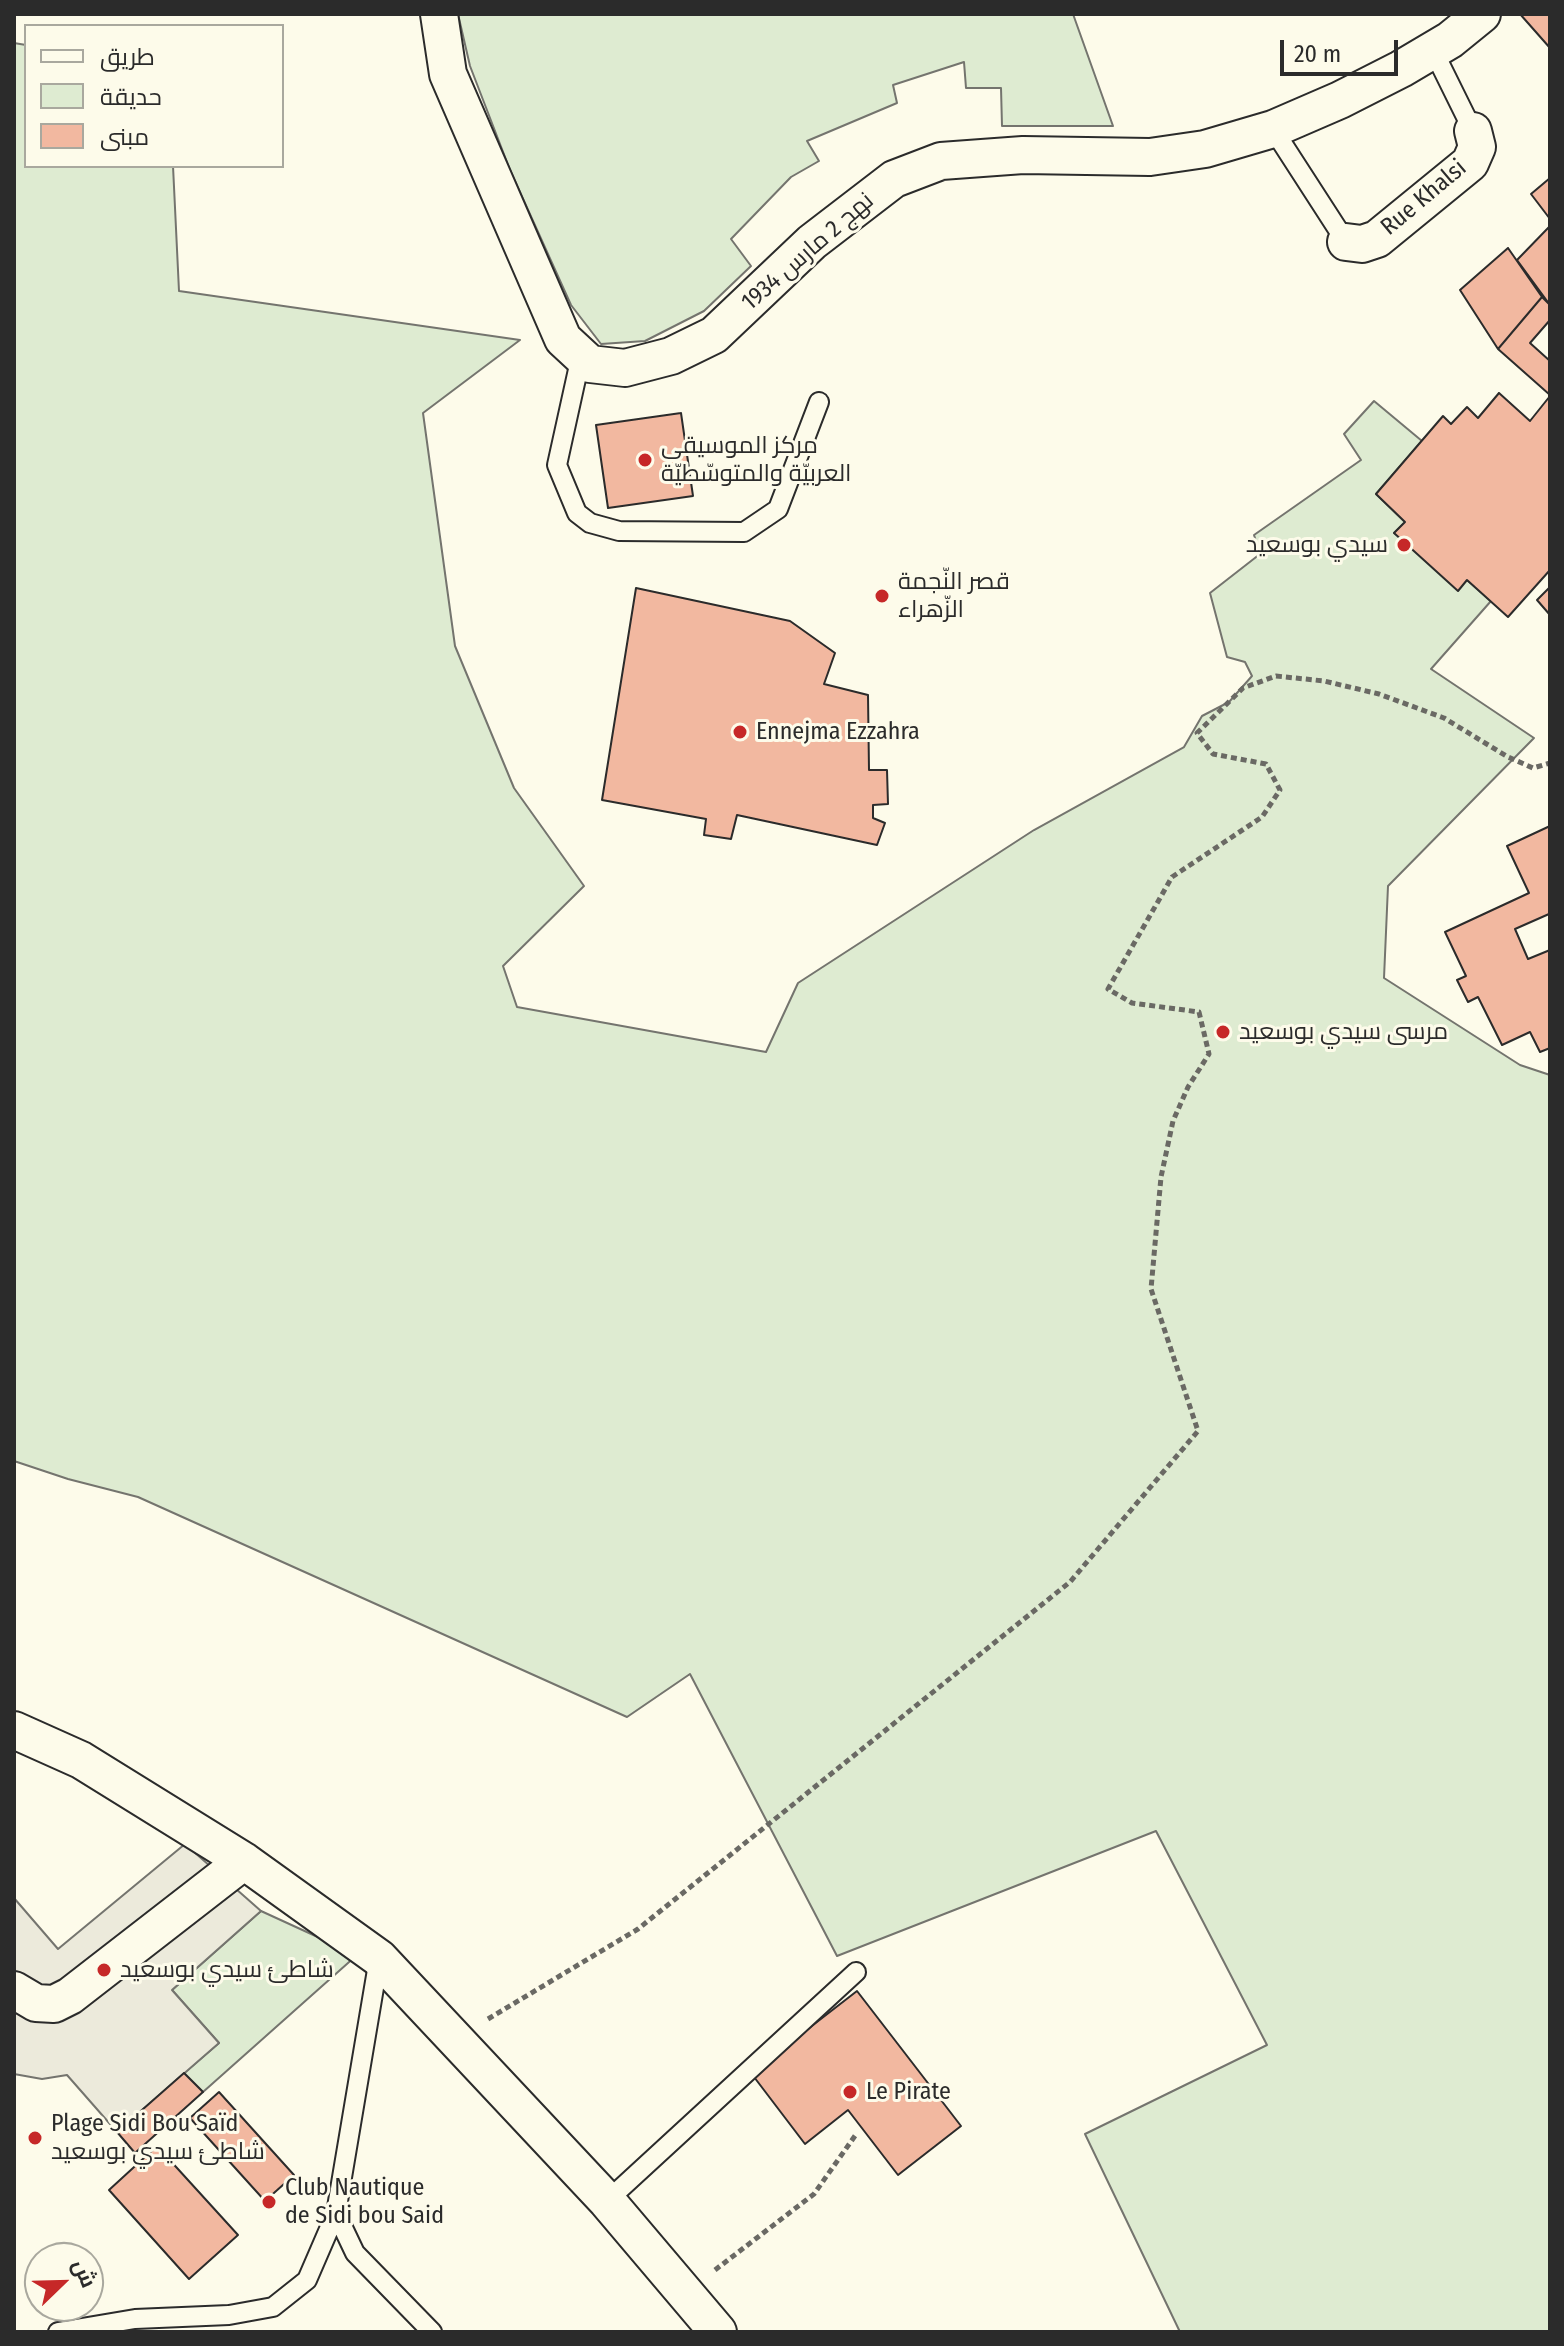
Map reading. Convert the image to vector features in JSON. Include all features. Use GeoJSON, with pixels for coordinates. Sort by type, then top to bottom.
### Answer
{"type":"FeatureCollection","features":[{"type":"Feature","properties":{"kind":"street"},"geometry":{"type":"LineString","coordinates":[[439,14],[448,74],[563,339],[581,356]]}},
{"type":"Feature","properties":{"kind":"street","name":"نهج 2 مارس 1934"},"geometry":{"type":"LineString","coordinates":[[581,356],[590,364],[625,368],[671,356],[714,335],[812,242],[894,179],[941,161],[1023,155],[1150,157],[1205,149],[1273,129],[1340,100],[1433,50],[1482,14]]}},
{"type":"Feature","properties":{"kind":"street","name":"Rue Khalsi"},"geometry":{"type":"LineString","coordinates":[[1346,242],[1362,244],[1377,239],[1470,163],[1477,147],[1473,131]]}},
{"type":"Feature","properties":{"kind":"street"},"geometry":{"type":"LineString","coordinates":[[14,1730],[81,1760],[244,1861],[379,1958],[607,2201],[718,2332]]}},
{"type":"Feature","properties":{"kind":"street"},"geometry":{"type":"LineString","coordinates":[[14,1990],[36,2003],[54,2004],[70,1996],[244,1861]]}},
{"type":"Feature","properties":{"kind":"lane","name":"Rue Khalsi"},"geometry":{"type":"LineString","coordinates":[[1433,50],[1473,131]]}},
{"type":"Feature","properties":{"kind":"lane","name":"Rue Khalsi"},"geometry":{"type":"LineString","coordinates":[[1273,129],[1346,242]]}},
{"type":"Feature","properties":{"kind":"lane"},"geometry":{"type":"LineString","coordinates":[[581,356],[557,465],[577,513],[590,523],[619,531],[744,532],[778,509],[819,402]]}},
{"type":"Feature","properties":{"kind":"lane"},"geometry":{"type":"LineString","coordinates":[[58,2332],[135,2319],[229,2315],[273,2307],[307,2280],[336,2213],[379,1958]]}},
{"type":"Feature","properties":{"kind":"lane"},"geometry":{"type":"LineString","coordinates":[[607,2201],[856,1972]]}},
{"type":"Feature","properties":{"kind":"lane"},"geometry":{"type":"LineString","coordinates":[[336,2213],[355,2253],[432,2332]]}},
{"type":"Feature","properties":{"kind":"path"},"geometry":{"type":"LineString","coordinates":[[456,2038],[638,1929],[1070,1582],[1198,1431],[1151,1289],[1161,1177],[1173,1121],[1188,1087],[1209,1054],[1199,1012],[1132,1003],[1108,989],[1172,877],[1262,817],[1280,790],[1266,764],[1213,754],[1197,733],[1243,688],[1276,676],[1324,681],[1379,694],[1444,718],[1508,757],[1533,768],[1550,763]]}},
{"type":"Feature","properties":{"kind":"path"},"geometry":{"type":"LineString","coordinates":[[686,2292],[814,2194],[857,2133]]}},
{"type":"Feature","properties":{"kind":"green space"},"geometry":{"type":"Polygon","coordinates":[[[458,14],[1073,14],[1113,126],[1002,126],[1001,88],[966,88],[964,62],[893,85],[897,103],[807,141],[819,161],[791,177],[731,239],[751,266],[704,311],[645,341],[601,344],[571,305],[510,170],[470,66],[458,14]]]}},
{"type":"Feature","properties":{"kind":"green space"},"geometry":{"type":"Polygon","coordinates":[[[14,43],[24,45],[24,168],[173,168],[179,291],[520,340],[423,413],[455,646],[514,788],[584,886],[503,966],[517,1007],[766,1052],[798,983],[1034,830],[1184,747],[1202,716],[1229,702],[1252,676],[1245,662],[1227,657],[1210,593],[1260,554],[1254,535],[1361,460],[1344,434],[1374,401],[1422,441],[1376,494],[1405,522],[1394,533],[1467,580],[1491,601],[1431,669],[1534,738],[1388,886],[1384,978],[1520,1065],[1550,1075],[1550,2332],[1180,2332],[1085,2134],[1267,2045],[1156,1831],[837,1956],[690,1674],[627,1717],[138,1497],[14,1461],[14,43]]]}},
{"type":"Feature","properties":{"kind":"green space"},"geometry":{"type":"Polygon","coordinates":[[[261,1911],[357,1955],[203,2092],[184,2073],[219,2043],[172,1990],[261,1911]]]}},
{"type":"Feature","properties":{"kind":"shaded area","name":"شاطئ سيدي بوسعيد"},"geometry":{"type":"Polygon","coordinates":[[[185,1844],[261,1911],[172,1990],[219,2043],[117,2132],[67,2075],[42,2079],[14,2074],[14,1898],[58,1949],[185,1844]]]}},
{"type":"Feature","properties":{"kind":"building"},"geometry":{"type":"Polygon","coordinates":[[[1520,14],[1550,14],[1550,48],[1520,14]]]}},
{"type":"Feature","properties":{"kind":"building"},"geometry":{"type":"Polygon","coordinates":[[[1550,178],[1550,219],[1531,194],[1550,178]]]}},
{"type":"Feature","properties":{"kind":"building"},"geometry":{"type":"Polygon","coordinates":[[[1550,226],[1550,305],[1517,260],[1550,226]]]}},
{"type":"Feature","properties":{"kind":"building"},"geometry":{"type":"Polygon","coordinates":[[[1508,248],[1542,297],[1498,349],[1460,290],[1508,248]]]}},
{"type":"Feature","properties":{"kind":"building"},"geometry":{"type":"Polygon","coordinates":[[[1542,297],[1550,305],[1550,320],[1530,343],[1550,361],[1550,395],[1498,349],[1542,297]]]}},
{"type":"Feature","properties":{"kind":"building"},"geometry":{"type":"Polygon","coordinates":[[[1499,393],[1530,421],[1550,396],[1550,570],[1508,617],[1467,580],[1458,591],[1394,533],[1405,522],[1376,494],[1443,416],[1451,424],[1467,407],[1478,418],[1499,393]]]}},
{"type":"Feature","properties":{"kind":"building","name":"مركز الموسيقى العربيّة والمتوسّطيّة"},"geometry":{"type":"Polygon","coordinates":[[[681,413],[693,496],[608,508],[596,425],[681,413]]]}},
{"type":"Feature","properties":{"kind":"building"},"geometry":{"type":"Polygon","coordinates":[[[1550,587],[1550,615],[1537,600],[1550,587]]]}},
{"type":"Feature","properties":{"kind":"building","name":"Ennejma Ezzahra"},"geometry":{"type":"Polygon","coordinates":[[[636,588],[790,621],[835,653],[824,684],[868,695],[869,770],[887,770],[888,804],[873,805],[873,818],[885,823],[877,845],[737,815],[731,839],[704,835],[706,819],[602,800],[636,588]]]}},
{"type":"Feature","properties":{"kind":"building"},"geometry":{"type":"Polygon","coordinates":[[[1550,826],[1550,916],[1515,929],[1528,959],[1550,950],[1550,1048],[1540,1052],[1530,1032],[1502,1045],[1478,997],[1468,1002],[1457,980],[1466,976],[1445,932],[1529,893],[1507,846],[1550,826]]]}},
{"type":"Feature","properties":{"kind":"building","name":"Le Pirate"},"geometry":{"type":"Polygon","coordinates":[[[857,1991],[961,2126],[898,2175],[848,2110],[805,2144],[751,2073],[857,1991]]]}},
{"type":"Feature","properties":{"kind":"building"},"geometry":{"type":"Polygon","coordinates":[[[184,2073],[203,2092],[135,2153],[117,2132],[184,2073]]]}},
{"type":"Feature","properties":{"kind":"building"},"geometry":{"type":"Polygon","coordinates":[[[219,2092],[294,2175],[265,2201],[190,2118],[219,2092]]]}},
{"type":"Feature","properties":{"kind":"building"},"geometry":{"type":"Polygon","coordinates":[[[157,2146],[238,2235],[189,2279],[109,2190],[157,2146]]]}},
{"type":"Feature","properties":{"kind":"place","name":"مركز الموسيقى العربيّة والمتوسّطيّة"},"geometry":{"type":"Point","coordinates":[645,460]}},
{"type":"Feature","properties":{"kind":"place","name":"سيدي بوسعيد"},"geometry":{"type":"Point","coordinates":[1404,545]}},
{"type":"Feature","properties":{"kind":"place","name":"قصر النّجمة الزّهراء"},"geometry":{"type":"Point","coordinates":[882,596]}},
{"type":"Feature","properties":{"kind":"place","name":"Ennejma Ezzahra"},"geometry":{"type":"Point","coordinates":[740,732]}},
{"type":"Feature","properties":{"kind":"place","name":"مرسى سيدي بوسعيد"},"geometry":{"type":"Point","coordinates":[1223,1032]}},
{"type":"Feature","properties":{"kind":"place","name":"شاطئ سيدي بوسعيد"},"geometry":{"type":"Point","coordinates":[104,1970]}},
{"type":"Feature","properties":{"kind":"place","name":"Le Pirate"},"geometry":{"type":"Point","coordinates":[850,2092]}},
{"type":"Feature","properties":{"kind":"place","name":"Plage Sidi Bou Saïd شاطئ سيدي بوسعيد"},"geometry":{"type":"Point","coordinates":[35,2138]}},
{"type":"Feature","properties":{"kind":"place","name":"Club Nautique de Sidi bou Said"},"geometry":{"type":"Point","coordinates":[269,2202]}}]}
